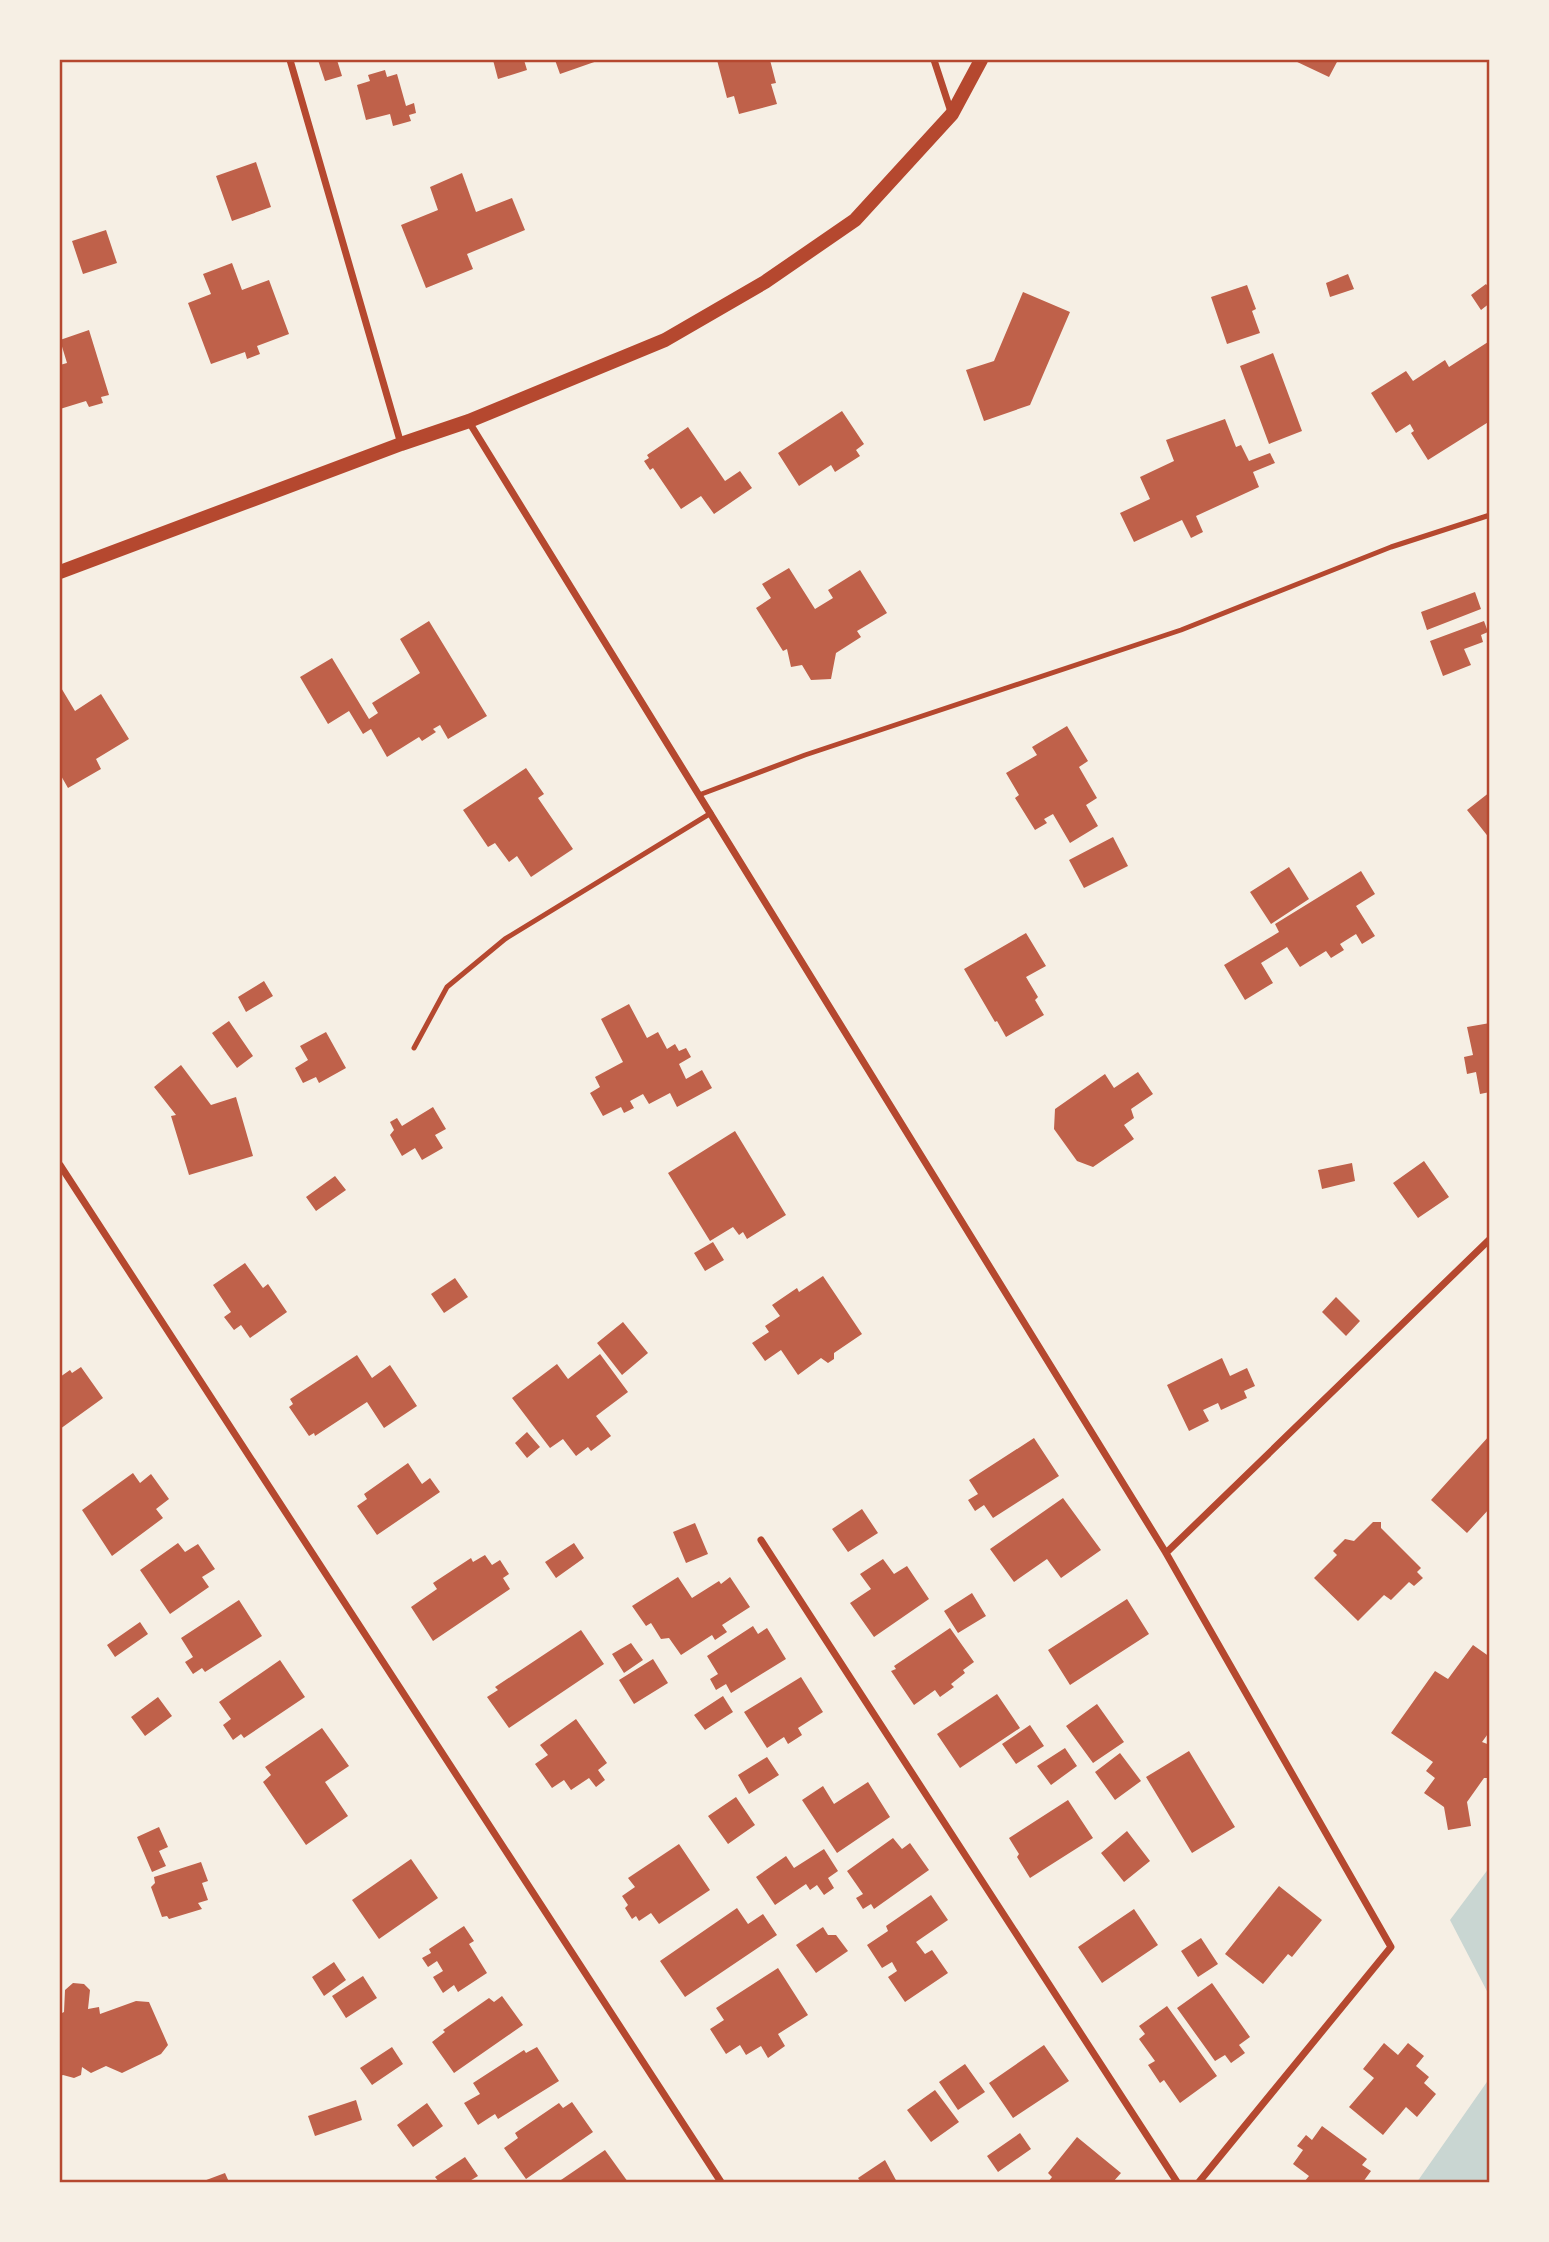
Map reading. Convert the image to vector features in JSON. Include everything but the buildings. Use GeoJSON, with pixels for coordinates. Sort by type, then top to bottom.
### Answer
{"type":"FeatureCollection","features":[{"type":"Feature","properties":{"kind":"main road"},"geometry":{"type":"LineString","coordinates":[[60,572],[469,421],[665,340],[765,282],[855,220],[952,114],[981,60]]}},
{"type":"Feature","properties":{"kind":"street"},"geometry":{"type":"LineString","coordinates":[[289,60],[401,444]]}},
{"type":"Feature","properties":{"kind":"street"},"geometry":{"type":"LineString","coordinates":[[934,60],[952,114]]}},
{"type":"Feature","properties":{"kind":"street"},"geometry":{"type":"LineString","coordinates":[[469,421],[1166,1553],[1391,1947],[1199,2182]]}},
{"type":"Feature","properties":{"kind":"street"},"geometry":{"type":"LineString","coordinates":[[60,1165],[721,2182]]}},
{"type":"Feature","properties":{"kind":"street"},"geometry":{"type":"LineString","coordinates":[[1166,1553],[1489,1239]]}},
{"type":"Feature","properties":{"kind":"street"},"geometry":{"type":"LineString","coordinates":[[761,1540],[1177,2182]]}},
{"type":"Feature","properties":{"kind":"lane"},"geometry":{"type":"LineString","coordinates":[[699,795],[805,755],[1181,630],[1391,548],[1489,515]]}},
{"type":"Feature","properties":{"kind":"lane"},"geometry":{"type":"LineString","coordinates":[[414,1048],[447,987],[505,939],[711,813]]}},
{"type":"Feature","properties":{"kind":"shaded area"},"geometry":{"type":"Polygon","coordinates":[[[1489,1868],[1489,1995],[1450,1920],[1489,1868]]]}},
{"type":"Feature","properties":{"kind":"shaded area"},"geometry":{"type":"Polygon","coordinates":[[[1489,2079],[1489,2182],[1417,2182],[1489,2079]]]}}]}
